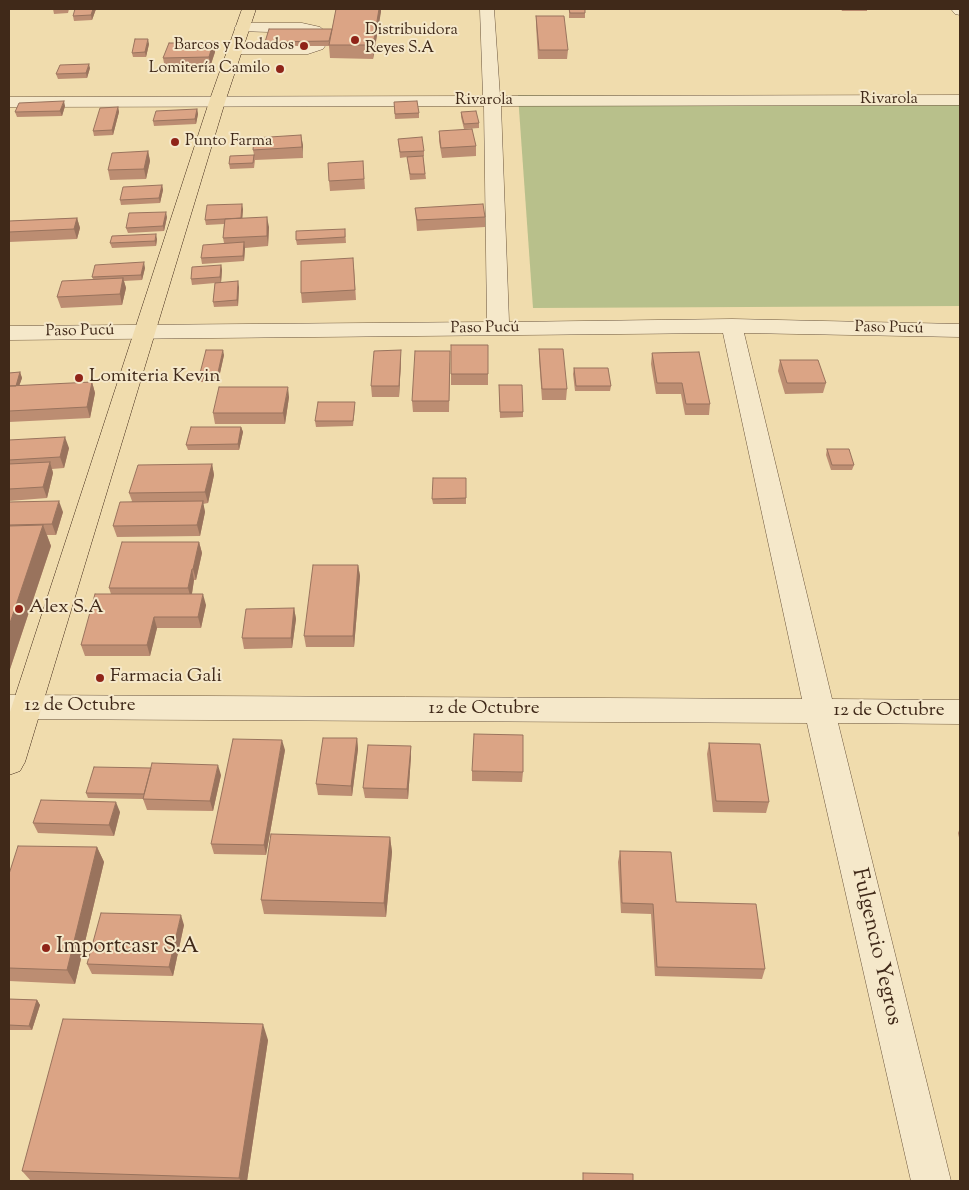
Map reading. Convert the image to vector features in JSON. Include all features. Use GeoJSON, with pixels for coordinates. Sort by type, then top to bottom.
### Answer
{"type":"FeatureCollection","features":[{"type":"Feature","properties":{"kind":"highway"},"geometry":{"type":"LineString","coordinates":[[9,762],[17,707],[144,331],[242,29]]}},
{"type":"Feature","properties":{"kind":"street"},"geometry":{"type":"LineString","coordinates":[[487,9],[492,101],[498,329]]}},
{"type":"Feature","properties":{"kind":"street"},"geometry":{"type":"LineString","coordinates":[[302,28],[315,30],[318,40],[308,49],[242,29],[302,28]]}},
{"type":"Feature","properties":{"kind":"street","name":"Rivarola"},"geometry":{"type":"LineString","coordinates":[[9,102],[960,100]]}},
{"type":"Feature","properties":{"kind":"street","name":"Paso Pucú"},"geometry":{"type":"LineString","coordinates":[[9,333],[732,326],[960,330]]}},
{"type":"Feature","properties":{"kind":"street","name":"Fulgencio Yegros"},"geometry":{"type":"LineString","coordinates":[[732,326],[820,713],[931,1181]]}},
{"type":"Feature","properties":{"kind":"street","name":"12 de Octubre"},"geometry":{"type":"LineString","coordinates":[[17,707],[820,713],[960,712]]}},
{"type":"Feature","properties":{"kind":"green space"},"geometry":{"type":"Polygon","coordinates":[[[518,95],[960,97],[960,306],[533,308],[518,95]]]}},
{"type":"Feature","properties":{"kind":"building"},"geometry":{"type":"Polygon","coordinates":[[[75,9],[93,9],[91,15],[73,16],[75,9]]]}},
{"type":"Feature","properties":{"kind":"building","name":"Distribuidora Reyes S.A"},"geometry":{"type":"Polygon","coordinates":[[[336,9],[379,9],[373,45],[329,45],[336,9]]]}},
{"type":"Feature","properties":{"kind":"building"},"geometry":{"type":"Polygon","coordinates":[[[569,9],[585,9],[585,13],[570,13],[569,9]]]}},
{"type":"Feature","properties":{"kind":"building"},"geometry":{"type":"Polygon","coordinates":[[[536,16],[564,16],[568,50],[539,50],[536,16]]]}},
{"type":"Feature","properties":{"kind":"building"},"geometry":{"type":"Polygon","coordinates":[[[269,29],[332,29],[329,41],[265,42],[269,29]]]}},
{"type":"Feature","properties":{"kind":"building"},"geometry":{"type":"Polygon","coordinates":[[[135,39],[148,39],[145,52],[132,53],[135,39]]]}},
{"type":"Feature","properties":{"kind":"building"},"geometry":{"type":"Polygon","coordinates":[[[169,43],[213,43],[209,57],[163,58],[169,43]]]}},
{"type":"Feature","properties":{"kind":"building"},"geometry":{"type":"Polygon","coordinates":[[[89,64],[86,73],[56,74],[60,65],[89,64]]]}},
{"type":"Feature","properties":{"kind":"building"},"geometry":{"type":"Polygon","coordinates":[[[64,101],[60,111],[15,112],[19,103],[64,101]]]}},
{"type":"Feature","properties":{"kind":"building"},"geometry":{"type":"Polygon","coordinates":[[[417,101],[419,113],[395,114],[394,102],[417,101]]]}},
{"type":"Feature","properties":{"kind":"building"},"geometry":{"type":"Polygon","coordinates":[[[118,107],[112,130],[93,131],[100,108],[118,107]]]}},
{"type":"Feature","properties":{"kind":"building"},"geometry":{"type":"Polygon","coordinates":[[[197,109],[195,119],[153,121],[156,111],[197,109]]]}},
{"type":"Feature","properties":{"kind":"building"},"geometry":{"type":"Polygon","coordinates":[[[476,111],[479,123],[464,124],[461,112],[476,111]]]}},
{"type":"Feature","properties":{"kind":"building"},"geometry":{"type":"Polygon","coordinates":[[[472,129],[476,146],[441,148],[439,131],[472,129]]]}},
{"type":"Feature","properties":{"kind":"building"},"geometry":{"type":"Polygon","coordinates":[[[301,135],[302,147],[253,150],[254,138],[301,135]]]}},
{"type":"Feature","properties":{"kind":"building"},"geometry":{"type":"Polygon","coordinates":[[[422,137],[424,151],[400,152],[398,139],[422,137]]]}},
{"type":"Feature","properties":{"kind":"building"},"geometry":{"type":"Polygon","coordinates":[[[148,151],[144,169],[108,170],[112,153],[148,151]]]}},
{"type":"Feature","properties":{"kind":"building"},"geometry":{"type":"Polygon","coordinates":[[[254,155],[253,163],[229,164],[230,156],[254,155]]]}},
{"type":"Feature","properties":{"kind":"building"},"geometry":{"type":"Polygon","coordinates":[[[423,156],[425,174],[410,174],[407,157],[423,156]]]}},
{"type":"Feature","properties":{"kind":"building"},"geometry":{"type":"Polygon","coordinates":[[[363,161],[364,179],[329,181],[328,163],[363,161]]]}},
{"type":"Feature","properties":{"kind":"building"},"geometry":{"type":"Polygon","coordinates":[[[162,185],[159,198],[120,200],[123,187],[162,185]]]}},
{"type":"Feature","properties":{"kind":"building"},"geometry":{"type":"Polygon","coordinates":[[[242,204],[241,218],[205,220],[207,205],[242,204]]]}},
{"type":"Feature","properties":{"kind":"building"},"geometry":{"type":"Polygon","coordinates":[[[483,204],[485,217],[417,220],[415,208],[483,204]]]}},
{"type":"Feature","properties":{"kind":"building"},"geometry":{"type":"Polygon","coordinates":[[[166,212],[163,226],[126,228],[129,213],[166,212]]]}},
{"type":"Feature","properties":{"kind":"building"},"geometry":{"type":"Polygon","coordinates":[[[267,217],[267,236],[223,238],[225,219],[267,217]]]}},
{"type":"Feature","properties":{"kind":"building"},"geometry":{"type":"Polygon","coordinates":[[[77,218],[74,229],[9,232],[9,221],[77,218]]]}},
{"type":"Feature","properties":{"kind":"building"},"geometry":{"type":"Polygon","coordinates":[[[345,229],[345,237],[296,240],[296,231],[345,229]]]}},
{"type":"Feature","properties":{"kind":"building"},"geometry":{"type":"Polygon","coordinates":[[[156,234],[155,241],[110,243],[112,236],[156,234]]]}},
{"type":"Feature","properties":{"kind":"building"},"geometry":{"type":"Polygon","coordinates":[[[244,242],[243,256],[201,258],[203,245],[244,242]]]}},
{"type":"Feature","properties":{"kind":"building"},"geometry":{"type":"Polygon","coordinates":[[[353,258],[355,290],[301,293],[301,261],[353,258]]]}},
{"type":"Feature","properties":{"kind":"building"},"geometry":{"type":"Polygon","coordinates":[[[144,262],[141,275],[92,277],[95,265],[144,262]]]}},
{"type":"Feature","properties":{"kind":"building"},"geometry":{"type":"Polygon","coordinates":[[[221,265],[220,277],[191,279],[192,267],[221,265]]]}},
{"type":"Feature","properties":{"kind":"building"},"geometry":{"type":"Polygon","coordinates":[[[123,278],[120,294],[57,297],[62,281],[123,278]]]}},
{"type":"Feature","properties":{"kind":"building"},"geometry":{"type":"Polygon","coordinates":[[[238,281],[237,300],[213,302],[215,283],[238,281]]]}},
{"type":"Feature","properties":{"kind":"building"},"geometry":{"type":"Polygon","coordinates":[[[451,345],[488,345],[488,374],[451,374],[451,345]]]}},
{"type":"Feature","properties":{"kind":"building"},"geometry":{"type":"Polygon","coordinates":[[[539,349],[563,349],[567,389],[542,389],[539,349]]]}},
{"type":"Feature","properties":{"kind":"building"},"geometry":{"type":"Polygon","coordinates":[[[206,350],[223,350],[217,377],[199,377],[206,350]]]}},
{"type":"Feature","properties":{"kind":"building"},"geometry":{"type":"Polygon","coordinates":[[[401,350],[399,386],[371,386],[374,351],[401,350]]]}},
{"type":"Feature","properties":{"kind":"building"},"geometry":{"type":"Polygon","coordinates":[[[415,351],[450,351],[449,401],[412,401],[415,351]]]}},
{"type":"Feature","properties":{"kind":"building"},"geometry":{"type":"Polygon","coordinates":[[[699,352],[710,404],[686,404],[682,383],[657,383],[652,353],[699,352]]]}},
{"type":"Feature","properties":{"kind":"building"},"geometry":{"type":"Polygon","coordinates":[[[780,360],[818,360],[826,383],[787,383],[780,360]]]}},
{"type":"Feature","properties":{"kind":"building"},"geometry":{"type":"Polygon","coordinates":[[[574,368],[608,368],[611,386],[576,386],[574,368]]]}},
{"type":"Feature","properties":{"kind":"building"},"geometry":{"type":"Polygon","coordinates":[[[20,372],[16,386],[9,386],[9,373],[20,372]]]}},
{"type":"Feature","properties":{"kind":"building"},"geometry":{"type":"Polygon","coordinates":[[[92,382],[87,407],[9,411],[9,386],[92,382]]]}},
{"type":"Feature","properties":{"kind":"building"},"geometry":{"type":"Polygon","coordinates":[[[499,385],[522,385],[523,412],[500,412],[499,385]]]}},
{"type":"Feature","properties":{"kind":"building"},"geometry":{"type":"Polygon","coordinates":[[[219,387],[288,387],[283,413],[213,413],[219,387]]]}},
{"type":"Feature","properties":{"kind":"building"},"geometry":{"type":"Polygon","coordinates":[[[318,402],[355,402],[353,421],[315,421],[318,402]]]}},
{"type":"Feature","properties":{"kind":"building"},"geometry":{"type":"Polygon","coordinates":[[[191,427],[241,427],[238,444],[186,445],[191,427]]]}},
{"type":"Feature","properties":{"kind":"building"},"geometry":{"type":"Polygon","coordinates":[[[65,437],[60,457],[9,460],[9,440],[65,437]]]}},
{"type":"Feature","properties":{"kind":"building"},"geometry":{"type":"Polygon","coordinates":[[[827,449],[849,449],[854,465],[832,465],[827,449]]]}},
{"type":"Feature","properties":{"kind":"building"},"geometry":{"type":"Polygon","coordinates":[[[50,462],[43,487],[9,489],[9,464],[50,462]]]}},
{"type":"Feature","properties":{"kind":"building"},"geometry":{"type":"Polygon","coordinates":[[[212,464],[205,492],[129,493],[138,465],[212,464]]]}},
{"type":"Feature","properties":{"kind":"building"},"geometry":{"type":"Polygon","coordinates":[[[433,478],[466,478],[466,498],[432,499],[433,478]]]}},
{"type":"Feature","properties":{"kind":"building"},"geometry":{"type":"Polygon","coordinates":[[[59,501],[52,524],[9,525],[9,502],[59,501]]]}},
{"type":"Feature","properties":{"kind":"building"},"geometry":{"type":"Polygon","coordinates":[[[203,501],[197,525],[113,526],[120,502],[203,501]]]}},
{"type":"Feature","properties":{"kind":"building"},"geometry":{"type":"Polygon","coordinates":[[[43,525],[9,626],[9,526],[43,525]]]}},
{"type":"Feature","properties":{"kind":"building"},"geometry":{"type":"Polygon","coordinates":[[[122,542],[199,542],[188,588],[109,588],[122,542]]]}},
{"type":"Feature","properties":{"kind":"building"},"geometry":{"type":"Polygon","coordinates":[[[313,565],[358,565],[353,636],[304,636],[313,565]]]}},
{"type":"Feature","properties":{"kind":"building"},"geometry":{"type":"Polygon","coordinates":[[[95,594],[203,594],[198,617],[154,617],[147,645],[81,645],[95,594]]]}},
{"type":"Feature","properties":{"kind":"building"},"geometry":{"type":"Polygon","coordinates":[[[294,608],[291,638],[242,638],[246,609],[294,608]]]}},
{"type":"Feature","properties":{"kind":"building"},"geometry":{"type":"Polygon","coordinates":[[[474,734],[523,735],[523,772],[472,771],[474,734]]]}},
{"type":"Feature","properties":{"kind":"building"},"geometry":{"type":"Polygon","coordinates":[[[323,738],[357,738],[351,786],[316,784],[323,738]]]}},
{"type":"Feature","properties":{"kind":"building"},"geometry":{"type":"Polygon","coordinates":[[[233,739],[282,740],[264,845],[211,844],[233,739]]]}},
{"type":"Feature","properties":{"kind":"building"},"geometry":{"type":"Polygon","coordinates":[[[709,743],[760,744],[769,802],[716,801],[709,743]]]}},
{"type":"Feature","properties":{"kind":"building"},"geometry":{"type":"Polygon","coordinates":[[[368,745],[411,746],[407,789],[363,788],[368,745]]]}},
{"type":"Feature","properties":{"kind":"building"},"geometry":{"type":"Polygon","coordinates":[[[152,763],[218,765],[210,801],[143,799],[152,763]]]}},
{"type":"Feature","properties":{"kind":"building"},"geometry":{"type":"Polygon","coordinates":[[[94,767],[151,768],[144,794],[86,793],[94,767]]]}},
{"type":"Feature","properties":{"kind":"building"},"geometry":{"type":"Polygon","coordinates":[[[41,800],[116,802],[109,825],[33,823],[41,800]]]}},
{"type":"Feature","properties":{"kind":"building"},"geometry":{"type":"Polygon","coordinates":[[[271,834],[390,837],[384,903],[261,900],[271,834]]]}},
{"type":"Feature","properties":{"kind":"building","name":"Importcasr S.A"},"geometry":{"type":"Polygon","coordinates":[[[18,846],[97,847],[67,970],[9,968],[9,874],[18,846]]]}},
{"type":"Feature","properties":{"kind":"building"},"geometry":{"type":"Polygon","coordinates":[[[620,851],[671,852],[676,902],[756,904],[765,969],[657,967],[653,904],[622,903],[620,851]]]}},
{"type":"Feature","properties":{"kind":"building"},"geometry":{"type":"Polygon","coordinates":[[[101,913],[181,915],[169,967],[87,964],[101,913]]]}},
{"type":"Feature","properties":{"kind":"building"},"geometry":{"type":"Polygon","coordinates":[[[9,999],[37,1000],[29,1026],[9,1025],[9,999]]]}},
{"type":"Feature","properties":{"kind":"building"},"geometry":{"type":"Polygon","coordinates":[[[63,1019],[263,1024],[239,1178],[22,1171],[63,1019]]]}},
{"type":"Feature","properties":{"kind":"building"},"geometry":{"type":"Polygon","coordinates":[[[583,1173],[633,1174],[633,1181],[583,1181],[583,1173]]]}},
{"type":"Feature","properties":{"kind":"place","name":"Distribuidora Reyes S.A"},"geometry":{"type":"Point","coordinates":[355,40]}},
{"type":"Feature","properties":{"kind":"place","name":"Barcos y Rodados"},"geometry":{"type":"Point","coordinates":[304,46]}},
{"type":"Feature","properties":{"kind":"place","name":"Lomitería Camilo"},"geometry":{"type":"Point","coordinates":[280,69]}},
{"type":"Feature","properties":{"kind":"place","name":"Punto Farma"},"geometry":{"type":"Point","coordinates":[175,142]}},
{"type":"Feature","properties":{"kind":"place","name":"Lomiteria Kevin"},"geometry":{"type":"Point","coordinates":[79,378]}},
{"type":"Feature","properties":{"kind":"place","name":"Alex S.A"},"geometry":{"type":"Point","coordinates":[19,609]}},
{"type":"Feature","properties":{"kind":"place","name":"Farmacia Gali"},"geometry":{"type":"Point","coordinates":[100,678]}},
{"type":"Feature","properties":{"kind":"place","name":"Importcasr S.A"},"geometry":{"type":"Point","coordinates":[46,948]}}]}
